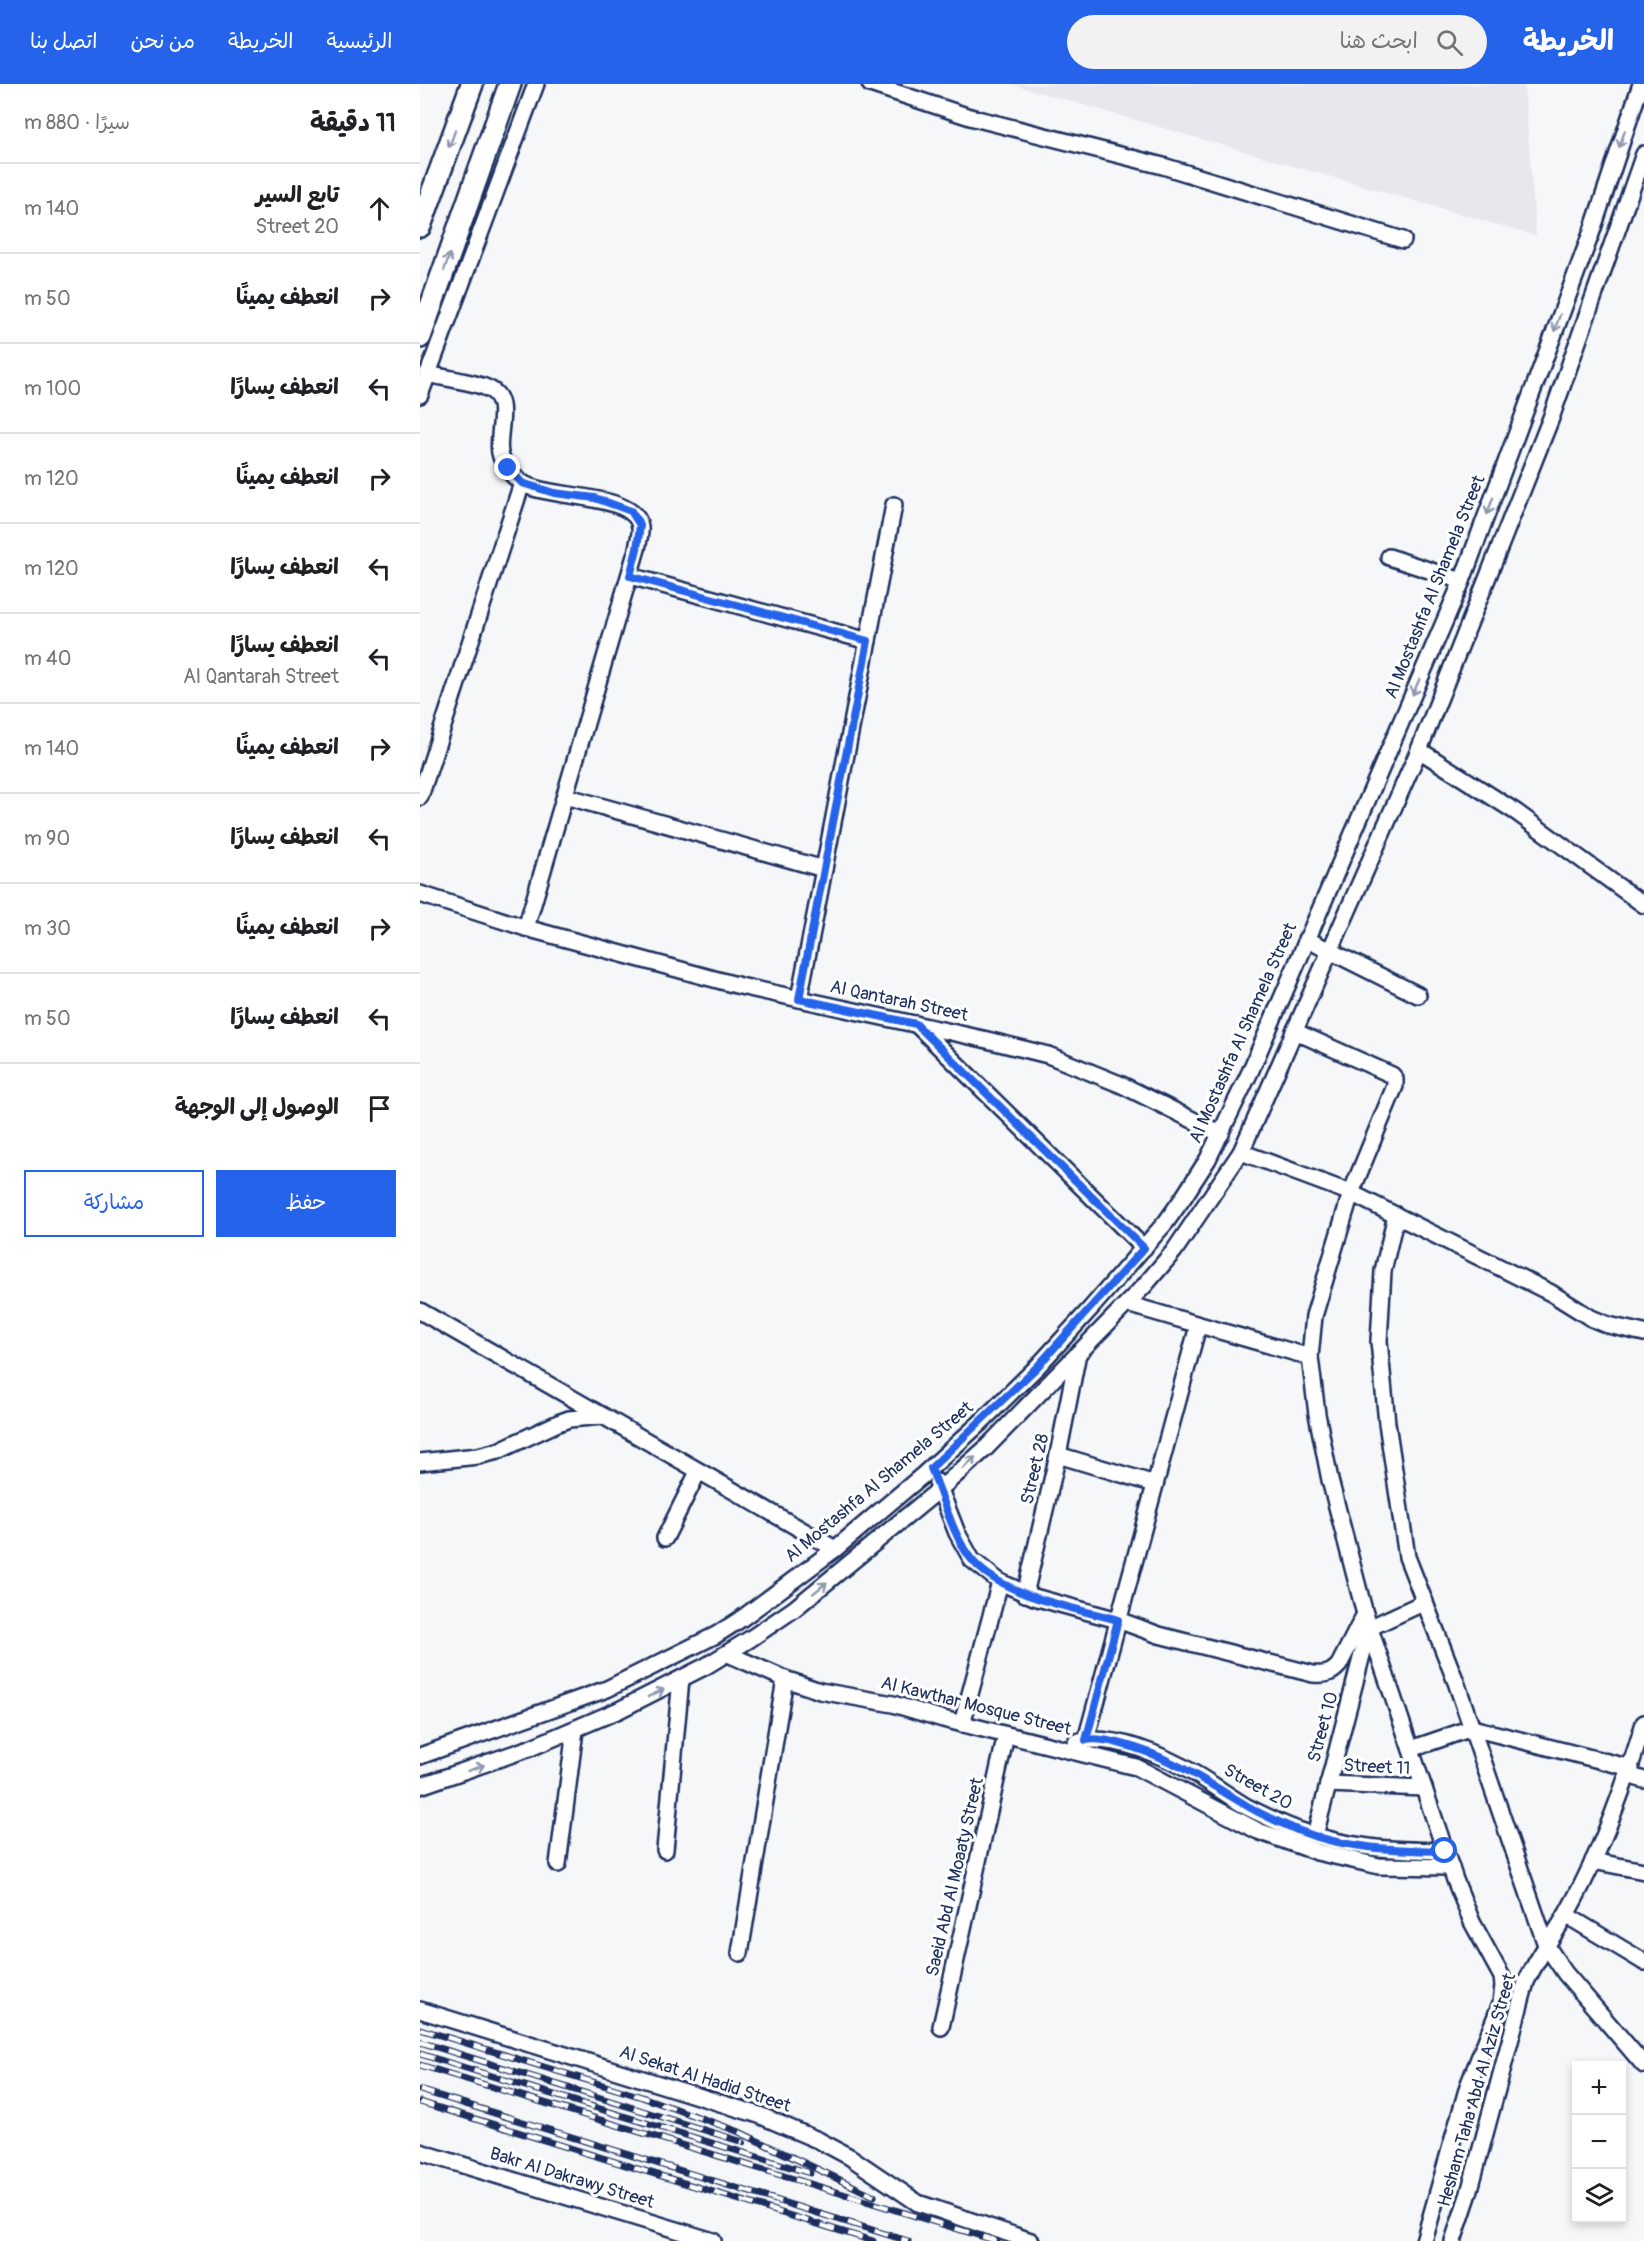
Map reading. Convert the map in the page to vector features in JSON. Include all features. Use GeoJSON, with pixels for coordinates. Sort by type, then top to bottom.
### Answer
{"type":"FeatureCollection","features":[{"type":"Feature","properties":{"kind":"main road"},"geometry":{"type":"LineString","coordinates":[[420,226],[472,84]]}},
{"type":"Feature","properties":{"kind":"main road"},"geometry":{"type":"LineString","coordinates":[[420,337],[510,84]]}},
{"type":"Feature","properties":{"kind":"street"},"geometry":{"type":"LineString","coordinates":[[420,395],[536,84]]}},
{"type":"Feature","properties":{"kind":"street"},"geometry":{"type":"LineString","coordinates":[[870,84],[962,115],[1163,166],[1403,240]]}},
{"type":"Feature","properties":{"kind":"street","name":"Al Mostashfa Al Shamela Street"},"geometry":{"type":"LineString","coordinates":[[420,1756],[607,1689],[650,1669],[716,1635],[835,1549],[931,1468],[1037,1367],[1144,1248],[1183,1198],[1221,1134],[1250,1072],[1462,581],[1592,231],[1641,84]]}},
{"type":"Feature","properties":{"kind":"street"},"geometry":{"type":"LineString","coordinates":[[420,1786],[575,1730],[728,1654],[794,1610],[986,1449],[1127,1304],[1174,1251],[1241,1152],[1419,750],[1551,418],[1644,153]]}},
{"type":"Feature","properties":{"kind":"street"},"geometry":{"type":"LineString","coordinates":[[427,374],[490,389],[499,397],[501,408],[500,453],[508,468],[522,483],[554,493],[595,498],[631,511],[640,525],[630,576],[526,928]]}},
{"type":"Feature","properties":{"kind":"street"},"geometry":{"type":"LineString","coordinates":[[420,797],[522,483]]}},
{"type":"Feature","properties":{"kind":"street"},"geometry":{"type":"LineString","coordinates":[[799,999],[894,505]]}},
{"type":"Feature","properties":{"kind":"street"},"geometry":{"type":"LineString","coordinates":[[1389,557],[1462,581]]}},
{"type":"Feature","properties":{"kind":"street"},"geometry":{"type":"LineString","coordinates":[[630,576],[868,641]]}},
{"type":"Feature","properties":{"kind":"street"},"geometry":{"type":"LineString","coordinates":[[1419,750],[1516,812],[1644,906]]}},
{"type":"Feature","properties":{"kind":"street"},"geometry":{"type":"LineString","coordinates":[[565,796],[824,869]]}},
{"type":"Feature","properties":{"kind":"street","name":"Al Qantarah Street"},"geometry":{"type":"LineString","coordinates":[[420,894],[526,928],[652,964],[1015,1046],[1085,1069],[1221,1134]]}},
{"type":"Feature","properties":{"kind":"street"},"geometry":{"type":"LineString","coordinates":[[1306,939],[1418,995]]}},
{"type":"Feature","properties":{"kind":"street"},"geometry":{"type":"LineString","coordinates":[[916,1024],[1144,1248]]}},
{"type":"Feature","properties":{"kind":"street"},"geometry":{"type":"LineString","coordinates":[[1294,1031],[1392,1075],[1395,1079],[1395,1086],[1351,1193],[1314,1316],[1310,1357],[1317,1413],[1330,1480],[1367,1621],[1451,1868],[1472,1922],[1502,1977],[1503,1994],[1468,2086],[1424,2241]]}},
{"type":"Feature","properties":{"kind":"street"},"geometry":{"type":"LineString","coordinates":[[1241,1152],[1351,1193],[1551,1293],[1591,1318],[1608,1325],[1644,1333]]}},
{"type":"Feature","properties":{"kind":"street"},"geometry":{"type":"LineString","coordinates":[[1396,1215],[1383,1271],[1379,1341],[1389,1434],[1407,1557],[1472,1728],[1546,1945],[1565,1973],[1644,2065]]}},
{"type":"Feature","properties":{"kind":"street"},"geometry":{"type":"LineString","coordinates":[[1127,1304],[1310,1357]]}},
{"type":"Feature","properties":{"kind":"street"},"geometry":{"type":"LineString","coordinates":[[420,1311],[835,1549]]}},
{"type":"Feature","properties":{"kind":"street"},"geometry":{"type":"LineString","coordinates":[[1086,1740],[1198,1326]]}},
{"type":"Feature","properties":{"kind":"street","name":"Street 28"},"geometry":{"type":"LineString","coordinates":[[1025,1594],[1059,1455],[1079,1352]]}},
{"type":"Feature","properties":{"kind":"street"},"geometry":{"type":"LineString","coordinates":[[420,1462],[458,1459],[488,1453],[569,1419],[603,1416]]}},
{"type":"Feature","properties":{"kind":"street"},"geometry":{"type":"LineString","coordinates":[[1059,1455],[1155,1484]]}},
{"type":"Feature","properties":{"kind":"street"},"geometry":{"type":"LineString","coordinates":[[931,1468],[957,1533],[972,1560],[1000,1582],[1025,1594],[1118,1620],[1159,1635],[1325,1675],[1333,1672],[1367,1621],[1425,1602]]}},
{"type":"Feature","properties":{"kind":"street"},"geometry":{"type":"LineString","coordinates":[[665,1538],[698,1472]]}},
{"type":"Feature","properties":{"kind":"street"},"geometry":{"type":"LineString","coordinates":[[962,1724],[1000,1582]]}},
{"type":"Feature","properties":{"kind":"street","name":"Street 10"},"geometry":{"type":"LineString","coordinates":[[1314,1835],[1367,1621]]}},
{"type":"Feature","properties":{"kind":"street","name":"Al Kawthar Mosque Street"},"geometry":{"type":"LineString","coordinates":[[728,1654],[785,1679],[838,1695],[893,1704],[962,1724],[1136,1767],[1258,1831],[1317,1852],[1379,1866],[1451,1868]]}},
{"type":"Feature","properties":{"kind":"street"},"geometry":{"type":"LineString","coordinates":[[665,1850],[681,1679]]}},
{"type":"Feature","properties":{"kind":"street"},"geometry":{"type":"LineString","coordinates":[[740,1953],[785,1679]]}},
{"type":"Feature","properties":{"kind":"street","name":"Hesham Taha Abd Al Aziz Street"},"geometry":{"type":"LineString","coordinates":[[1453,2241],[1469,2193],[1519,2004],[1535,1962],[1566,1915],[1593,1861],[1629,1771],[1644,1723]]}},
{"type":"Feature","properties":{"kind":"street"},"geometry":{"type":"LineString","coordinates":[[1411,1749],[1472,1728],[1629,1771],[1644,1780]]}},
{"type":"Feature","properties":{"kind":"street"},"geometry":{"type":"LineString","coordinates":[[558,1864],[575,1730]]}},
{"type":"Feature","properties":{"kind":"street","name":"Saeid Abd Al Moaaty Street"},"geometry":{"type":"LineString","coordinates":[[941,2027],[1006,1735]]}},
{"type":"Feature","properties":{"kind":"street","name":"Street 20"},"geometry":{"type":"LineString","coordinates":[[1059,1749],[1094,1738],[1115,1742],[1156,1754],[1198,1775],[1264,1815],[1314,1835],[1355,1846],[1382,1850],[1445,1851]]}},
{"type":"Feature","properties":{"kind":"street","name":"Street 11"},"geometry":{"type":"LineString","coordinates":[[1328,1784],[1424,1788]]}},
{"type":"Feature","properties":{"kind":"street"},"geometry":{"type":"LineString","coordinates":[[1593,1861],[1644,1871]]}},
{"type":"Feature","properties":{"kind":"street"},"geometry":{"type":"LineString","coordinates":[[1566,1915],[1644,1962]]}},
{"type":"Feature","properties":{"kind":"street","name":"Al Sekat Al Hadid Street"},"geometry":{"type":"LineString","coordinates":[[420,2010],[790,2126],[840,2152],[918,2203],[1031,2241]]}},
{"type":"Feature","properties":{"kind":"street","name":"Bakr Al Dakrawy Street"},"geometry":{"type":"LineString","coordinates":[[420,2152],[713,2241]]}},
{"type":"Feature","properties":{"kind":"shaded area"},"geometry":{"type":"Polygon","coordinates":[[[1011,84],[1524,84],[1536,236],[1011,84]]]}},
{"type":"Feature","properties":{"kind":"railway"},"geometry":{"type":"LineString","coordinates":[[420,2029],[642,2097],[737,2131],[874,2196]]}},
{"type":"Feature","properties":{"kind":"railway"},"geometry":{"type":"LineString","coordinates":[[420,2042],[743,2142]]}},
{"type":"Feature","properties":{"kind":"railway"},"geometry":{"type":"LineString","coordinates":[[420,2054],[810,2173]]}},
{"type":"Feature","properties":{"kind":"railway"},"geometry":{"type":"LineString","coordinates":[[420,2065],[997,2241]]}},
{"type":"Feature","properties":{"kind":"railway"},"geometry":{"type":"LineString","coordinates":[[420,2090],[908,2241]]}},
{"type":"Feature","properties":{"kind":"railway"},"geometry":{"type":"LineString","coordinates":[[420,2102],[873,2241]]}},
{"type":"Feature","properties":{"kind":"route"},"geometry":{"type":"LineString","coordinates":[[508,468],[522,483],[554,493],[595,498],[631,511],[640,525],[630,576],[868,641],[799,999],[916,1024],[1144,1248],[1037,1367],[931,1468],[957,1533],[972,1560],[1000,1582],[1025,1594],[1118,1620],[1086,1740],[1094,1738],[1115,1742],[1156,1754],[1198,1775],[1246,1806],[1273,1820],[1329,1840],[1382,1850],[1445,1851]]}}]}
